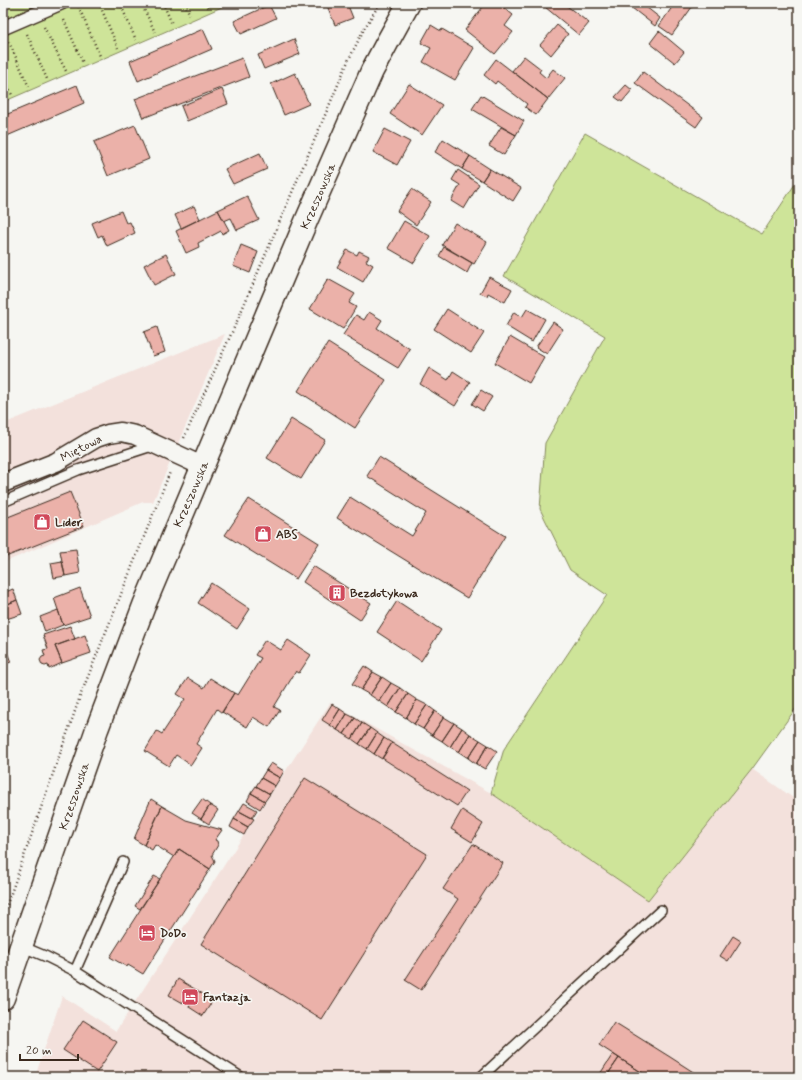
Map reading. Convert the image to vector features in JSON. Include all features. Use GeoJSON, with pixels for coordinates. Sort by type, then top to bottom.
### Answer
{"type":"FeatureCollection","features":[{"type":"Feature","properties":{"kind":"main road","name":"Krzeszowska"},"geometry":{"type":"LineString","coordinates":[[3,998],[128,644],[307,219],[372,71],[409,3]]}},
{"type":"Feature","properties":{"kind":"street"},"geometry":{"type":"LineString","coordinates":[[3,28],[59,4]]}},
{"type":"Feature","properties":{"kind":"street","name":"Miętowa"},"geometry":{"type":"LineString","coordinates":[[3,483],[56,462],[96,438],[121,432],[135,435],[204,466]]}},
{"type":"Feature","properties":{"kind":"lane"},"geometry":{"type":"LineString","coordinates":[[3,502],[78,470],[156,445]]}},
{"type":"Feature","properties":{"kind":"lane"},"geometry":{"type":"LineString","coordinates":[[75,971],[123,862]]}},
{"type":"Feature","properties":{"kind":"lane"},"geometry":{"type":"LineString","coordinates":[[481,1077],[661,910]]}},
{"type":"Feature","properties":{"kind":"lane"},"geometry":{"type":"LineString","coordinates":[[21,946],[75,971],[242,1077]]}},
{"type":"Feature","properties":{"kind":"path"},"geometry":{"type":"LineString","coordinates":[[77,3],[100,56]]}},
{"type":"Feature","properties":{"kind":"path"},"geometry":{"type":"LineString","coordinates":[[99,3],[118,48]]}},
{"type":"Feature","properties":{"kind":"path"},"geometry":{"type":"LineString","coordinates":[[120,3],[136,40]]}},
{"type":"Feature","properties":{"kind":"path"},"geometry":{"type":"LineString","coordinates":[[141,3],[154,32]]}},
{"type":"Feature","properties":{"kind":"path"},"geometry":{"type":"LineString","coordinates":[[163,3],[172,24]]}},
{"type":"Feature","properties":{"kind":"path"},"geometry":{"type":"LineString","coordinates":[[185,3],[190,16]]}},
{"type":"Feature","properties":{"kind":"path"},"geometry":{"type":"LineString","coordinates":[[205,3],[208,8]]}},
{"type":"Feature","properties":{"kind":"path"},"geometry":{"type":"LineString","coordinates":[[59,4],[83,63]]}},
{"type":"Feature","properties":{"kind":"path"},"geometry":{"type":"LineString","coordinates":[[37,13],[66,71]]}},
{"type":"Feature","properties":{"kind":"path"},"geometry":{"type":"LineString","coordinates":[[21,20],[46,79]]}},
{"type":"Feature","properties":{"kind":"path"},"geometry":{"type":"LineString","coordinates":[[3,28],[29,87]]}},
{"type":"Feature","properties":{"kind":"path"},"geometry":{"type":"LineString","coordinates":[[3,75],[12,95]]}},
{"type":"Feature","properties":{"kind":"shaded area"},"geometry":{"type":"Polygon","coordinates":[[[225,334],[153,502],[143,502],[3,563],[3,424],[225,334]]]}},
{"type":"Feature","properties":{"kind":"shaded area"},"geometry":{"type":"Polygon","coordinates":[[[330,703],[491,793],[648,900],[752,769],[799,802],[799,1077],[35,1077],[62,996],[116,1031],[330,703]]]}},
{"type":"Feature","properties":{"kind":"green space"},"geometry":{"type":"Polygon","coordinates":[[[3,3],[231,3],[3,102],[3,3]]]}},
{"type":"Feature","properties":{"kind":"green space"},"geometry":{"type":"Polygon","coordinates":[[[585,133],[762,234],[799,178],[799,704],[752,769],[648,900],[491,793],[504,749],[607,595],[570,570],[540,509],[545,443],[605,336],[504,276],[585,133]]]}},
{"type":"Feature","properties":{"kind":"building"},"geometry":{"type":"Polygon","coordinates":[[[326,3],[347,3],[353,18],[335,25],[326,3]]]}},
{"type":"Feature","properties":{"kind":"building"},"geometry":{"type":"Polygon","coordinates":[[[486,3],[498,3],[513,15],[505,26],[513,32],[495,54],[465,30],[486,3]]]}},
{"type":"Feature","properties":{"kind":"building"},"geometry":{"type":"Polygon","coordinates":[[[548,3],[563,3],[589,23],[579,35],[545,7],[548,3]]]}},
{"type":"Feature","properties":{"kind":"building"},"geometry":{"type":"Polygon","coordinates":[[[636,3],[641,3],[660,18],[655,26],[632,8],[636,3]]]}},
{"type":"Feature","properties":{"kind":"building"},"geometry":{"type":"Polygon","coordinates":[[[675,3],[687,3],[692,7],[672,35],[659,26],[675,3]]]}},
{"type":"Feature","properties":{"kind":"building"},"geometry":{"type":"Polygon","coordinates":[[[269,5],[276,18],[241,34],[234,21],[269,5]]]}},
{"type":"Feature","properties":{"kind":"building"},"geometry":{"type":"Polygon","coordinates":[[[431,25],[441,31],[442,29],[474,48],[455,80],[423,62],[431,48],[421,43],[431,25]]]}},
{"type":"Feature","properties":{"kind":"building"},"geometry":{"type":"Polygon","coordinates":[[[557,25],[568,34],[551,55],[540,45],[557,25]]]}},
{"type":"Feature","properties":{"kind":"building"},"geometry":{"type":"Polygon","coordinates":[[[203,29],[212,49],[138,81],[130,61],[203,29]]]}},
{"type":"Feature","properties":{"kind":"building"},"geometry":{"type":"Polygon","coordinates":[[[659,31],[684,52],[675,63],[650,43],[659,31]]]}},
{"type":"Feature","properties":{"kind":"building"},"geometry":{"type":"Polygon","coordinates":[[[294,39],[300,54],[264,69],[258,55],[294,39]]]}},
{"type":"Feature","properties":{"kind":"building"},"geometry":{"type":"Polygon","coordinates":[[[524,56],[541,69],[539,72],[546,78],[553,69],[565,78],[548,99],[512,71],[524,56]]]}},
{"type":"Feature","properties":{"kind":"building"},"geometry":{"type":"Polygon","coordinates":[[[242,58],[249,77],[143,118],[135,99],[242,58]]]}},
{"type":"Feature","properties":{"kind":"building"},"geometry":{"type":"Polygon","coordinates":[[[496,59],[548,99],[536,115],[525,107],[527,104],[497,81],[495,84],[484,75],[496,59]]]}},
{"type":"Feature","properties":{"kind":"building"},"geometry":{"type":"Polygon","coordinates":[[[643,72],[703,117],[696,127],[635,83],[643,72]]]}},
{"type":"Feature","properties":{"kind":"building"},"geometry":{"type":"Polygon","coordinates":[[[295,73],[309,104],[284,115],[271,84],[295,73]]]}},
{"type":"Feature","properties":{"kind":"building"},"geometry":{"type":"Polygon","coordinates":[[[409,84],[442,105],[422,135],[390,114],[409,84]]]}},
{"type":"Feature","properties":{"kind":"building"},"geometry":{"type":"Polygon","coordinates":[[[77,85],[84,103],[7,136],[3,128],[3,116],[77,85]]]}},
{"type":"Feature","properties":{"kind":"building"},"geometry":{"type":"Polygon","coordinates":[[[626,85],[632,90],[622,102],[615,97],[626,85]]]}},
{"type":"Feature","properties":{"kind":"building"},"geometry":{"type":"Polygon","coordinates":[[[222,89],[228,104],[187,121],[181,106],[222,89]]]}},
{"type":"Feature","properties":{"kind":"building"},"geometry":{"type":"Polygon","coordinates":[[[481,95],[524,121],[516,135],[472,109],[481,95]]]}},
{"type":"Feature","properties":{"kind":"building"},"geometry":{"type":"Polygon","coordinates":[[[135,125],[149,159],[108,176],[94,142],[135,125]]]}},
{"type":"Feature","properties":{"kind":"building"},"geometry":{"type":"Polygon","coordinates":[[[501,127],[516,135],[504,155],[489,146],[501,127]]]}},
{"type":"Feature","properties":{"kind":"building"},"geometry":{"type":"Polygon","coordinates":[[[385,129],[410,142],[397,165],[373,152],[385,129]]]}},
{"type":"Feature","properties":{"kind":"building"},"geometry":{"type":"Polygon","coordinates":[[[443,139],[470,156],[462,169],[435,152],[443,139]]]}},
{"type":"Feature","properties":{"kind":"building"},"geometry":{"type":"Polygon","coordinates":[[[260,153],[267,169],[233,184],[225,169],[260,153]]]}},
{"type":"Feature","properties":{"kind":"building"},"geometry":{"type":"Polygon","coordinates":[[[470,156],[490,169],[482,181],[462,169],[470,156]]]}},
{"type":"Feature","properties":{"kind":"building"},"geometry":{"type":"Polygon","coordinates":[[[490,169],[521,188],[513,201],[482,181],[490,169]]]}},
{"type":"Feature","properties":{"kind":"building"},"geometry":{"type":"Polygon","coordinates":[[[458,170],[479,184],[464,209],[451,201],[460,185],[452,180],[458,170]]]}},
{"type":"Feature","properties":{"kind":"building"},"geometry":{"type":"Polygon","coordinates":[[[412,189],[431,202],[416,225],[397,211],[412,189]]]}},
{"type":"Feature","properties":{"kind":"building"},"geometry":{"type":"Polygon","coordinates":[[[247,196],[259,220],[237,230],[231,218],[224,221],[218,210],[247,196]]]}},
{"type":"Feature","properties":{"kind":"building"},"geometry":{"type":"Polygon","coordinates":[[[194,206],[200,219],[181,228],[175,215],[194,206]]]}},
{"type":"Feature","properties":{"kind":"building"},"geometry":{"type":"Polygon","coordinates":[[[218,210],[229,230],[222,234],[221,231],[198,243],[199,247],[186,253],[176,231],[218,210]]]}},
{"type":"Feature","properties":{"kind":"building"},"geometry":{"type":"Polygon","coordinates":[[[121,211],[126,223],[130,222],[135,233],[107,246],[102,235],[98,237],[92,223],[121,211]]]}},
{"type":"Feature","properties":{"kind":"building"},"geometry":{"type":"Polygon","coordinates":[[[404,221],[430,236],[414,263],[388,248],[404,221]]]}},
{"type":"Feature","properties":{"kind":"building"},"geometry":{"type":"Polygon","coordinates":[[[455,223],[487,242],[474,264],[442,245],[455,223]]]}},
{"type":"Feature","properties":{"kind":"building"},"geometry":{"type":"Polygon","coordinates":[[[241,245],[258,252],[250,273],[233,266],[241,245]]]}},
{"type":"Feature","properties":{"kind":"building"},"geometry":{"type":"Polygon","coordinates":[[[444,247],[472,263],[467,273],[439,256],[444,247]]]}},
{"type":"Feature","properties":{"kind":"building"},"geometry":{"type":"Polygon","coordinates":[[[347,250],[357,255],[359,251],[369,256],[366,261],[373,265],[363,282],[337,267],[347,250]]]}},
{"type":"Feature","properties":{"kind":"building"},"geometry":{"type":"Polygon","coordinates":[[[166,254],[176,274],[154,285],[144,265],[166,254]]]}},
{"type":"Feature","properties":{"kind":"building"},"geometry":{"type":"Polygon","coordinates":[[[489,277],[512,289],[505,302],[488,293],[487,296],[480,293],[489,277]]]}},
{"type":"Feature","properties":{"kind":"building"},"geometry":{"type":"Polygon","coordinates":[[[328,279],[355,294],[349,303],[356,307],[343,329],[310,309],[328,279]]]}},
{"type":"Feature","properties":{"kind":"building"},"geometry":{"type":"Polygon","coordinates":[[[447,309],[484,333],[471,353],[434,329],[447,309]]]}},
{"type":"Feature","properties":{"kind":"building"},"geometry":{"type":"Polygon","coordinates":[[[527,309],[545,319],[532,342],[506,326],[514,312],[522,317],[527,309]]]}},
{"type":"Feature","properties":{"kind":"building"},"geometry":{"type":"Polygon","coordinates":[[[369,312],[382,320],[377,328],[410,349],[398,368],[343,335],[356,315],[364,320],[369,312]]]}},
{"type":"Feature","properties":{"kind":"building"},"geometry":{"type":"Polygon","coordinates":[[[553,322],[563,329],[547,354],[536,347],[553,322]]]}},
{"type":"Feature","properties":{"kind":"building"},"geometry":{"type":"Polygon","coordinates":[[[157,327],[165,352],[153,356],[144,332],[157,327]]]}},
{"type":"Feature","properties":{"kind":"building"},"geometry":{"type":"Polygon","coordinates":[[[510,337],[544,357],[529,383],[495,363],[510,337]]]}},
{"type":"Feature","properties":{"kind":"building"},"geometry":{"type":"Polygon","coordinates":[[[328,343],[386,380],[355,428],[298,391],[328,343]]]}},
{"type":"Feature","properties":{"kind":"building"},"geometry":{"type":"Polygon","coordinates":[[[429,368],[448,380],[453,371],[470,382],[455,406],[420,384],[429,368]]]}},
{"type":"Feature","properties":{"kind":"building"},"geometry":{"type":"Polygon","coordinates":[[[481,390],[492,397],[483,411],[472,404],[481,390]]]}},
{"type":"Feature","properties":{"kind":"building"},"geometry":{"type":"Polygon","coordinates":[[[291,419],[325,440],[301,479],[267,458],[291,419]]]}},
{"type":"Feature","properties":{"kind":"building"},"geometry":{"type":"Polygon","coordinates":[[[379,457],[505,536],[467,598],[337,518],[350,497],[412,536],[426,513],[367,476],[379,457]]]}},
{"type":"Feature","properties":{"kind":"building","name":"Lider"},"geometry":{"type":"Polygon","coordinates":[[[70,492],[84,526],[3,558],[3,519],[70,492]]]}},
{"type":"Feature","properties":{"kind":"building"},"geometry":{"type":"Polygon","coordinates":[[[249,499],[319,543],[296,579],[225,535],[249,499]]]}},
{"type":"Feature","properties":{"kind":"building"},"geometry":{"type":"Polygon","coordinates":[[[76,549],[80,573],[65,576],[60,551],[76,549]]]}},
{"type":"Feature","properties":{"kind":"building"},"geometry":{"type":"Polygon","coordinates":[[[62,561],[65,576],[54,578],[51,563],[62,561]]]}},
{"type":"Feature","properties":{"kind":"building","name":"Bezdotykowa"},"geometry":{"type":"Polygon","coordinates":[[[313,566],[371,603],[360,620],[303,582],[313,566]]]}},
{"type":"Feature","properties":{"kind":"building"},"geometry":{"type":"Polygon","coordinates":[[[211,583],[250,609],[237,629],[198,603],[211,583]]]}},
{"type":"Feature","properties":{"kind":"building"},"geometry":{"type":"Polygon","coordinates":[[[80,588],[90,616],[63,625],[54,598],[80,588]]]}},
{"type":"Feature","properties":{"kind":"building"},"geometry":{"type":"Polygon","coordinates":[[[13,589],[17,600],[3,606],[3,593],[13,589]]]}},
{"type":"Feature","properties":{"kind":"building"},"geometry":{"type":"Polygon","coordinates":[[[17,600],[22,614],[3,620],[3,606],[17,600]]]}},
{"type":"Feature","properties":{"kind":"building"},"geometry":{"type":"Polygon","coordinates":[[[397,601],[441,630],[421,661],[377,632],[397,601]]]}},
{"type":"Feature","properties":{"kind":"building"},"geometry":{"type":"Polygon","coordinates":[[[58,610],[63,625],[45,632],[40,617],[58,610]]]}},
{"type":"Feature","properties":{"kind":"building"},"geometry":{"type":"Polygon","coordinates":[[[70,626],[75,639],[55,646],[62,663],[49,669],[48,665],[42,665],[40,660],[45,656],[43,650],[48,649],[43,635],[70,626]]]}},
{"type":"Feature","properties":{"kind":"building"},"geometry":{"type":"Polygon","coordinates":[[[85,635],[91,653],[62,663],[55,646],[85,635]]]}},
{"type":"Feature","properties":{"kind":"building"},"geometry":{"type":"Polygon","coordinates":[[[265,640],[281,650],[288,640],[311,655],[299,673],[296,671],[274,707],[280,710],[269,727],[253,717],[247,727],[222,712],[234,693],[238,695],[261,658],[255,655],[265,640]]]}},
{"type":"Feature","properties":{"kind":"building"},"geometry":{"type":"Polygon","coordinates":[[[6,650],[11,662],[3,665],[3,651],[6,650]]]}},
{"type":"Feature","properties":{"kind":"building"},"geometry":{"type":"Polygon","coordinates":[[[364,666],[373,672],[361,690],[352,684],[364,666]]]}},
{"type":"Feature","properties":{"kind":"building"},"geometry":{"type":"Polygon","coordinates":[[[373,672],[382,677],[370,695],[361,690],[373,672]]]}},
{"type":"Feature","properties":{"kind":"building"},"geometry":{"type":"Polygon","coordinates":[[[382,677],[391,683],[379,701],[370,695],[382,677]]]}},
{"type":"Feature","properties":{"kind":"building"},"geometry":{"type":"Polygon","coordinates":[[[188,678],[204,688],[210,678],[234,693],[222,713],[217,709],[196,744],[202,748],[191,765],[176,755],[169,766],[145,751],[157,731],[162,734],[185,699],[177,694],[188,678]]]}},
{"type":"Feature","properties":{"kind":"building"},"geometry":{"type":"Polygon","coordinates":[[[391,683],[400,688],[388,707],[379,701],[391,683]]]}},
{"type":"Feature","properties":{"kind":"building"},"geometry":{"type":"Polygon","coordinates":[[[400,688],[408,694],[396,712],[388,707],[400,688]]]}},
{"type":"Feature","properties":{"kind":"building"},"geometry":{"type":"Polygon","coordinates":[[[408,694],[417,700],[406,718],[396,712],[408,694]]]}},
{"type":"Feature","properties":{"kind":"building"},"geometry":{"type":"Polygon","coordinates":[[[417,700],[427,705],[414,724],[406,718],[417,700]]]}},
{"type":"Feature","properties":{"kind":"building"},"geometry":{"type":"Polygon","coordinates":[[[332,704],[340,709],[330,725],[322,720],[332,704]]]}},
{"type":"Feature","properties":{"kind":"building"},"geometry":{"type":"Polygon","coordinates":[[[427,705],[435,711],[423,729],[414,724],[427,705]]]}},
{"type":"Feature","properties":{"kind":"building"},"geometry":{"type":"Polygon","coordinates":[[[340,709],[347,714],[337,730],[330,725],[340,709]]]}},
{"type":"Feature","properties":{"kind":"building"},"geometry":{"type":"Polygon","coordinates":[[[435,711],[444,717],[432,735],[423,729],[435,711]]]}},
{"type":"Feature","properties":{"kind":"building"},"geometry":{"type":"Polygon","coordinates":[[[347,714],[355,718],[344,734],[337,730],[347,714]]]}},
{"type":"Feature","properties":{"kind":"building"},"geometry":{"type":"Polygon","coordinates":[[[444,717],[454,723],[442,741],[432,735],[444,717]]]}},
{"type":"Feature","properties":{"kind":"building"},"geometry":{"type":"Polygon","coordinates":[[[355,718],[362,723],[352,739],[344,734],[355,718]]]}},
{"type":"Feature","properties":{"kind":"building"},"geometry":{"type":"Polygon","coordinates":[[[362,723],[370,728],[359,744],[352,739],[362,723]]]}},
{"type":"Feature","properties":{"kind":"building"},"geometry":{"type":"Polygon","coordinates":[[[454,723],[462,728],[450,747],[442,741],[454,723]]]}},
{"type":"Feature","properties":{"kind":"building"},"geometry":{"type":"Polygon","coordinates":[[[370,728],[377,733],[367,749],[359,744],[370,728]]]}},
{"type":"Feature","properties":{"kind":"building"},"geometry":{"type":"Polygon","coordinates":[[[462,728],[470,734],[459,752],[450,747],[462,728]]]}},
{"type":"Feature","properties":{"kind":"building"},"geometry":{"type":"Polygon","coordinates":[[[377,733],[384,738],[374,754],[367,749],[377,733]]]}},
{"type":"Feature","properties":{"kind":"building"},"geometry":{"type":"Polygon","coordinates":[[[470,734],[480,740],[468,758],[459,752],[470,734]]]}},
{"type":"Feature","properties":{"kind":"building"},"geometry":{"type":"Polygon","coordinates":[[[384,738],[392,743],[382,759],[374,754],[384,738]]]}},
{"type":"Feature","properties":{"kind":"building"},"geometry":{"type":"Polygon","coordinates":[[[480,740],[488,745],[476,764],[468,758],[480,740]]]}},
{"type":"Feature","properties":{"kind":"building"},"geometry":{"type":"Polygon","coordinates":[[[392,743],[467,791],[457,806],[382,758],[392,743]]]}},
{"type":"Feature","properties":{"kind":"building"},"geometry":{"type":"Polygon","coordinates":[[[488,745],[497,751],[485,769],[476,764],[488,745]]]}},
{"type":"Feature","properties":{"kind":"building"},"geometry":{"type":"Polygon","coordinates":[[[271,763],[284,771],[280,778],[266,770],[271,763]]]}},
{"type":"Feature","properties":{"kind":"building"},"geometry":{"type":"Polygon","coordinates":[[[266,770],[280,778],[275,786],[261,778],[266,770]]]}},
{"type":"Feature","properties":{"kind":"building"},"geometry":{"type":"Polygon","coordinates":[[[261,778],[275,786],[270,794],[256,786],[261,778]]]}},
{"type":"Feature","properties":{"kind":"building"},"geometry":{"type":"Polygon","coordinates":[[[305,778],[427,854],[322,1020],[201,944],[305,778]]]}},
{"type":"Feature","properties":{"kind":"building"},"geometry":{"type":"Polygon","coordinates":[[[256,786],[270,794],[265,801],[251,793],[256,786]]]}},
{"type":"Feature","properties":{"kind":"building"},"geometry":{"type":"Polygon","coordinates":[[[251,793],[265,801],[260,809],[247,801],[251,793]]]}},
{"type":"Feature","properties":{"kind":"building"},"geometry":{"type":"Polygon","coordinates":[[[151,799],[162,806],[144,845],[134,839],[151,799]]]}},
{"type":"Feature","properties":{"kind":"building"},"geometry":{"type":"Polygon","coordinates":[[[202,799],[210,805],[201,819],[192,813],[202,799]]]}},
{"type":"Feature","properties":{"kind":"building"},"geometry":{"type":"Polygon","coordinates":[[[244,803],[257,810],[252,818],[239,811],[244,803]]]}},
{"type":"Feature","properties":{"kind":"building"},"geometry":{"type":"Polygon","coordinates":[[[210,805],[218,810],[209,824],[201,819],[210,805]]]}},
{"type":"Feature","properties":{"kind":"building"},"geometry":{"type":"Polygon","coordinates":[[[162,806],[186,820],[222,830],[215,840],[217,841],[218,845],[212,855],[215,861],[210,869],[179,849],[174,857],[155,845],[152,850],[144,845],[162,806]]]}},
{"type":"Feature","properties":{"kind":"building"},"geometry":{"type":"Polygon","coordinates":[[[462,810],[483,824],[472,842],[451,829],[462,810]]]}},
{"type":"Feature","properties":{"kind":"building"},"geometry":{"type":"Polygon","coordinates":[[[239,811],[254,819],[248,827],[234,819],[239,811]]]}},
{"type":"Feature","properties":{"kind":"building"},"geometry":{"type":"Polygon","coordinates":[[[234,819],[248,827],[244,835],[230,827],[234,819]]]}},
{"type":"Feature","properties":{"kind":"building"},"geometry":{"type":"Polygon","coordinates":[[[473,844],[503,863],[421,990],[405,980],[458,899],[443,889],[473,844]]]}},
{"type":"Feature","properties":{"kind":"building","name":"DoDo"},"geometry":{"type":"Polygon","coordinates":[[[179,849],[210,869],[143,974],[110,957],[179,849]]]}},
{"type":"Feature","properties":{"kind":"building"},"geometry":{"type":"Polygon","coordinates":[[[154,876],[160,879],[140,909],[135,906],[154,876]]]}},
{"type":"Feature","properties":{"kind":"building"},"geometry":{"type":"Polygon","coordinates":[[[733,936],[741,941],[728,961],[720,956],[733,936]]]}},
{"type":"Feature","properties":{"kind":"building","name":"Fantazja"},"geometry":{"type":"Polygon","coordinates":[[[178,979],[213,1000],[203,1016],[189,1007],[191,1003],[185,999],[183,1003],[169,995],[178,979]]]}},
{"type":"Feature","properties":{"kind":"building"},"geometry":{"type":"Polygon","coordinates":[[[83,1020],[117,1042],[97,1072],[63,1050],[83,1020]]]}},
{"type":"Feature","properties":{"kind":"building"},"geometry":{"type":"Polygon","coordinates":[[[614,1022],[701,1077],[649,1077],[599,1045],[614,1022]]]}},
{"type":"Feature","properties":{"kind":"building"},"geometry":{"type":"Polygon","coordinates":[[[613,1054],[619,1058],[606,1077],[598,1077],[613,1054]]]}},
{"type":"Feature","properties":{"kind":"building"},"geometry":{"type":"Polygon","coordinates":[[[619,1058],[649,1077],[606,1077],[619,1058]]]}},
{"type":"Feature","properties":{"kind":"place","name":"Lider"},"geometry":{"type":"Point","coordinates":[42,522]}},
{"type":"Feature","properties":{"kind":"place","name":"ABS"},"geometry":{"type":"Point","coordinates":[263,534]}},
{"type":"Feature","properties":{"kind":"place","name":"Bezdotykowa"},"geometry":{"type":"Point","coordinates":[337,593]}},
{"type":"Feature","properties":{"kind":"place","name":"DoDo"},"geometry":{"type":"Point","coordinates":[147,933]}},
{"type":"Feature","properties":{"kind":"place","name":"Fantazja"},"geometry":{"type":"Point","coordinates":[190,997]}}]}
